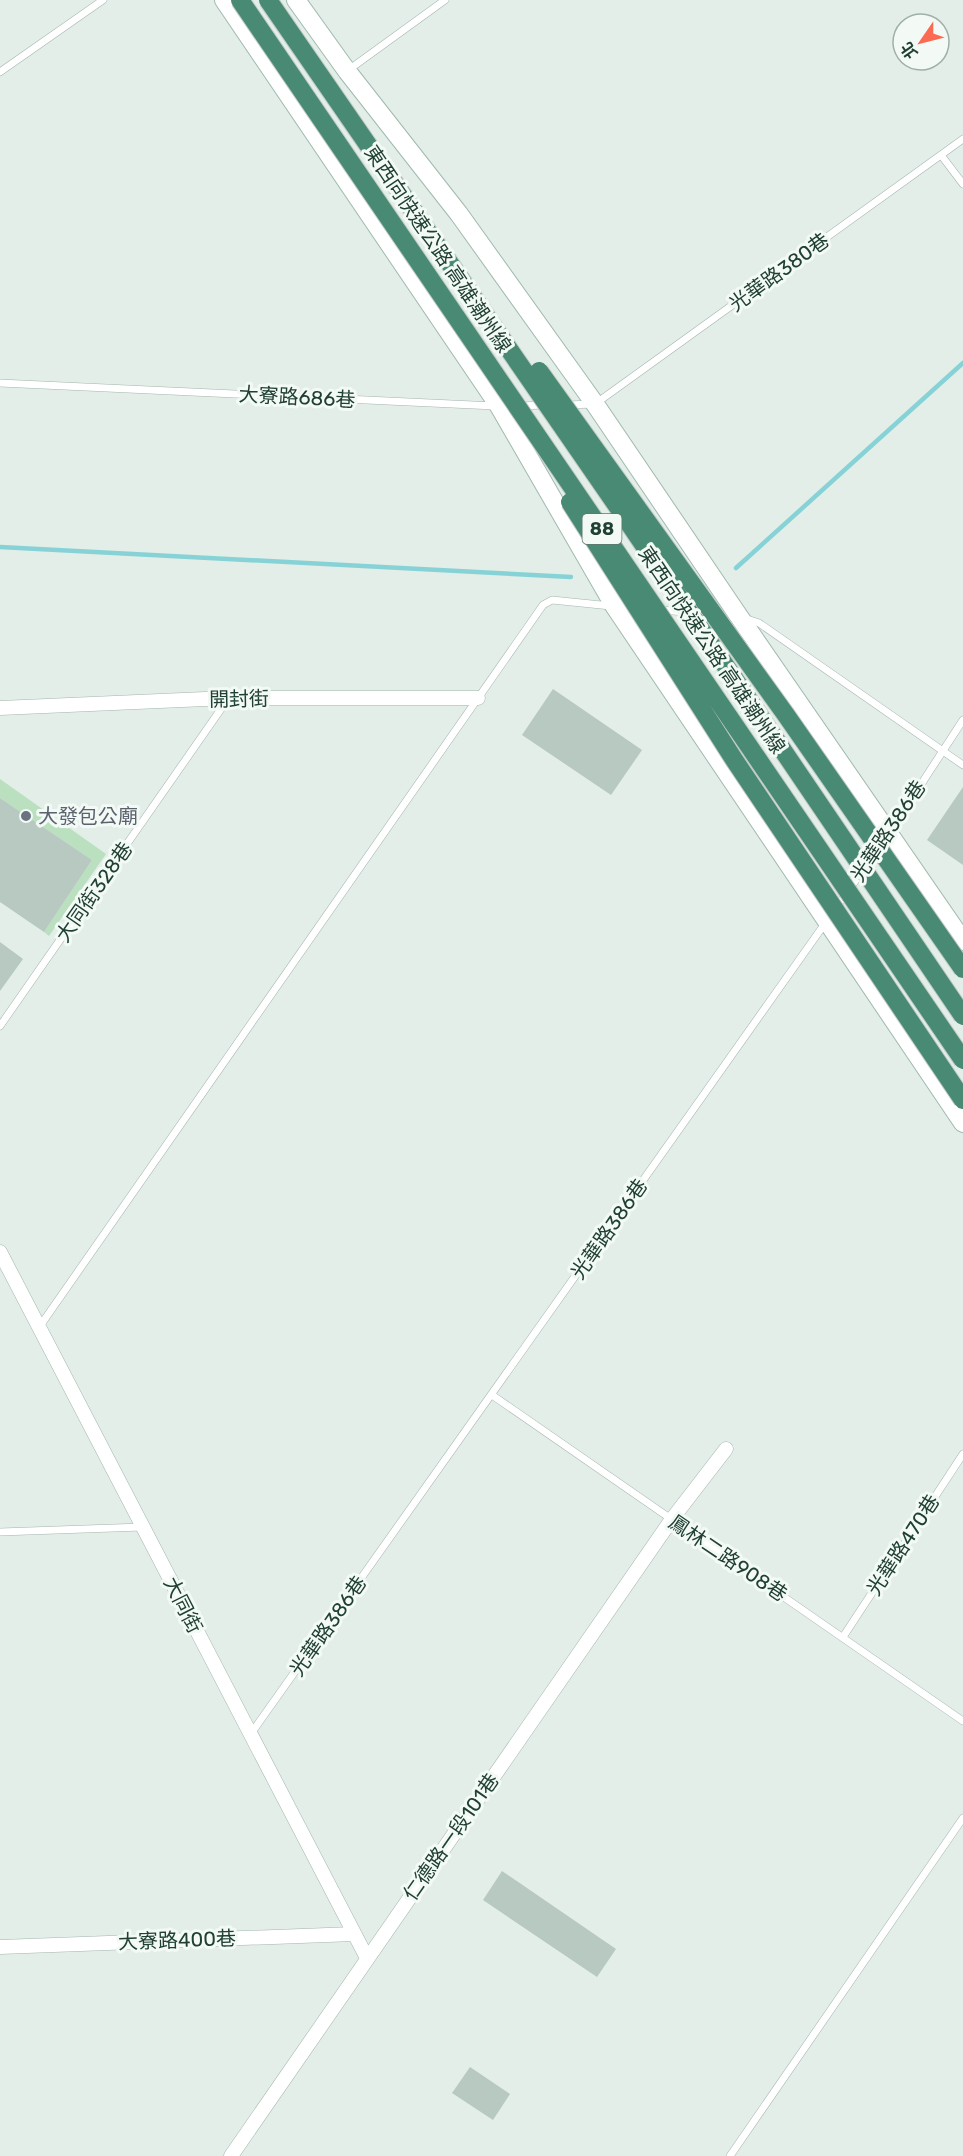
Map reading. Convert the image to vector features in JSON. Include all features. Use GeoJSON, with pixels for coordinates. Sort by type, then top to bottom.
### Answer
{"type":"FeatureCollection","features":[{"type":"Feature","properties":{"kind":"highway","name":"東西向快速公路 高雄潮州線"},"geometry":{"type":"LineString","coordinates":[[240,0],[507,405],[963,1060]]}},
{"type":"Feature","properties":{"kind":"highway","name":"東西向快速公路 高雄潮州線"},"geometry":{"type":"LineString","coordinates":[[268,0],[624,516],[963,1016]]}},
{"type":"Feature","properties":{"kind":"highway"},"geometry":{"type":"LineString","coordinates":[[408,202],[440,235],[627,492],[963,969]]}},
{"type":"Feature","properties":{"kind":"highway"},"geometry":{"type":"LineString","coordinates":[[507,405],[716,731],[963,1100]]}},
{"type":"Feature","properties":{"kind":"main road"},"geometry":{"type":"LineString","coordinates":[[224,0],[507,405],[615,607],[963,1123]]}},
{"type":"Feature","properties":{"kind":"main road"},"geometry":{"type":"LineString","coordinates":[[296,0],[347,71],[459,213],[595,404],[963,941]]}},
{"type":"Feature","properties":{"kind":"street","name":"開封街"},"geometry":{"type":"LineString","coordinates":[[0,708],[228,699],[478,698]]}},
{"type":"Feature","properties":{"kind":"street","name":"大同街"},"geometry":{"type":"LineString","coordinates":[[0,1252],[367,1958]]}},
{"type":"Feature","properties":{"kind":"street","name":"仁德路一段101巷"},"geometry":{"type":"LineString","coordinates":[[231,2156],[672,1519],[726,1449]]}},
{"type":"Feature","properties":{"kind":"street","name":"大寮路400巷"},"geometry":{"type":"LineString","coordinates":[[0,1947],[354,1934]]}},
{"type":"Feature","properties":{"kind":"lane"},"geometry":{"type":"LineString","coordinates":[[0,72],[103,0]]}},
{"type":"Feature","properties":{"kind":"lane"},"geometry":{"type":"LineString","coordinates":[[347,71],[445,0]]}},
{"type":"Feature","properties":{"kind":"lane","name":"光華路380巷"},"geometry":{"type":"LineString","coordinates":[[595,404],[963,139]]}},
{"type":"Feature","properties":{"kind":"lane"},"geometry":{"type":"LineString","coordinates":[[941,155],[963,184]]}},
{"type":"Feature","properties":{"kind":"lane","name":"大寮路686巷"},"geometry":{"type":"LineString","coordinates":[[0,384],[507,405],[595,404]]}},
{"type":"Feature","properties":{"kind":"lane"},"geometry":{"type":"LineString","coordinates":[[39,1327],[543,605],[552,600],[615,607],[738,615],[759,623],[963,765]]}},
{"type":"Feature","properties":{"kind":"lane","name":"大同街328巷"},"geometry":{"type":"LineString","coordinates":[[0,1026],[228,699]]}},
{"type":"Feature","properties":{"kind":"lane","name":"光華路386巷"},"geometry":{"type":"LineString","coordinates":[[250,1735],[889,834],[963,720]]}},
{"type":"Feature","properties":{"kind":"lane","name":"鳳林二路908巷"},"geometry":{"type":"LineString","coordinates":[[492,1395],[963,1721]]}},
{"type":"Feature","properties":{"kind":"lane","name":"光華路470巷"},"geometry":{"type":"LineString","coordinates":[[843,1637],[963,1454]]}},
{"type":"Feature","properties":{"kind":"lane"},"geometry":{"type":"LineString","coordinates":[[0,1532],[142,1527]]}},
{"type":"Feature","properties":{"kind":"lane"},"geometry":{"type":"LineString","coordinates":[[730,2156],[963,1818]]}},
{"type":"Feature","properties":{"kind":"green space"},"geometry":{"type":"Polygon","coordinates":[[[0,779],[106,854],[49,936],[44,932],[92,860],[0,798],[0,779]]]}},
{"type":"Feature","properties":{"kind":"building"},"geometry":{"type":"Polygon","coordinates":[[[553,689],[642,750],[611,795],[522,735],[553,689]]]}},
{"type":"Feature","properties":{"kind":"building"},"geometry":{"type":"Polygon","coordinates":[[[963,787],[963,865],[927,840],[963,787]]]}},
{"type":"Feature","properties":{"kind":"building","name":"大發包公廟"},"geometry":{"type":"Polygon","coordinates":[[[0,798],[92,860],[44,932],[0,902],[0,798]]]}},
{"type":"Feature","properties":{"kind":"building"},"geometry":{"type":"Polygon","coordinates":[[[0,942],[23,959],[0,991],[0,942]]]}},
{"type":"Feature","properties":{"kind":"building"},"geometry":{"type":"Polygon","coordinates":[[[502,1871],[616,1949],[597,1977],[483,1900],[502,1871]]]}},
{"type":"Feature","properties":{"kind":"building"},"geometry":{"type":"Polygon","coordinates":[[[470,2067],[510,2094],[493,2120],[452,2093],[470,2067]]]}},
{"type":"Feature","properties":{"kind":"waterway"},"geometry":{"type":"LineString","coordinates":[[736,568],[963,363]]}},
{"type":"Feature","properties":{"kind":"waterway"},"geometry":{"type":"LineString","coordinates":[[0,547],[571,577]]}},
{"type":"Feature","properties":{"kind":"place","name":"大發包公廟"},"geometry":{"type":"Point","coordinates":[26,816]}}]}
